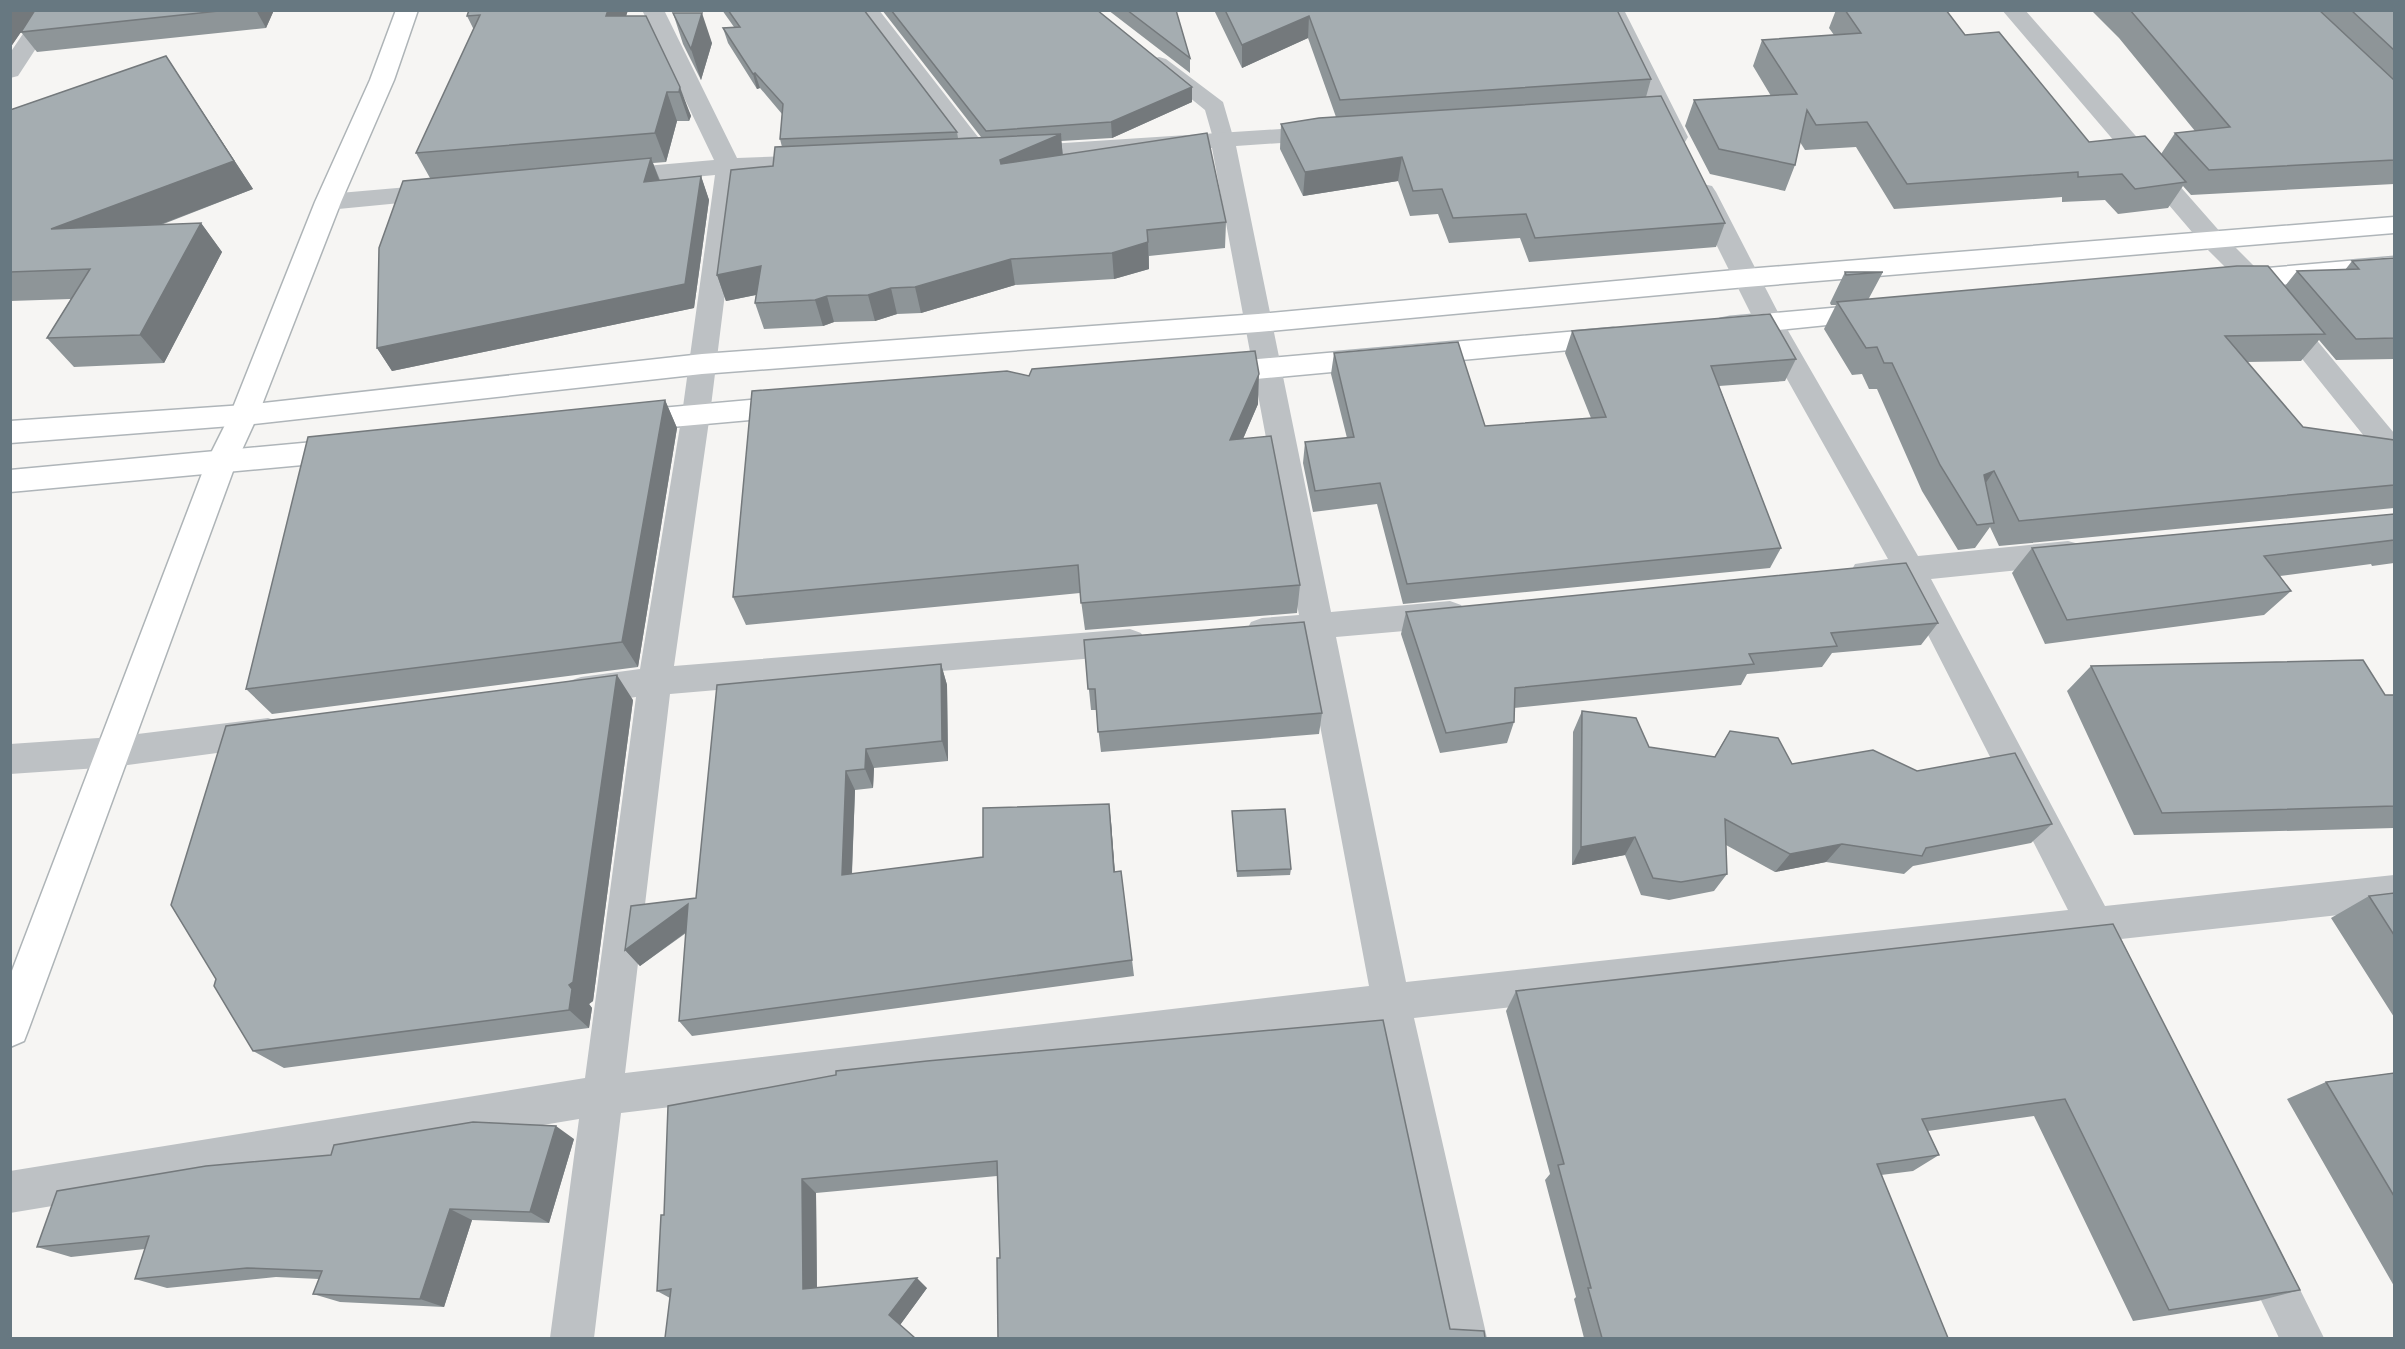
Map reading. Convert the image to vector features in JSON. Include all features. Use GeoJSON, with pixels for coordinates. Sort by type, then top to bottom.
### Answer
{"type":"FeatureCollection","features":[{"type":"Feature","properties":{"kind":"main road"},"geometry":{"type":"LineString","coordinates":[[10,1028],[221,463],[244,415],[328,202],[382,80],[406,10]]}},
{"type":"Feature","properties":{"kind":"main road"},"geometry":{"type":"LineString","coordinates":[[10,432],[244,415],[702,364],[1258,322],[1746,278],[2394,225]]}},
{"type":"Feature","properties":{"kind":"main road"},"geometry":{"type":"LineString","coordinates":[[2204,283],[2394,266]]}},
{"type":"Feature","properties":{"kind":"main road"},"geometry":{"type":"LineString","coordinates":[[1699,329],[1898,310]]}},
{"type":"Feature","properties":{"kind":"main road"},"geometry":{"type":"LineString","coordinates":[[1184,375],[1641,334]]}},
{"type":"Feature","properties":{"kind":"main road"},"geometry":{"type":"LineString","coordinates":[[601,424],[815,404]]}},
{"type":"Feature","properties":{"kind":"main road"},"geometry":{"type":"LineString","coordinates":[[10,481],[375,447]]}},
{"type":"Feature","properties":{"kind":"street"},"geometry":{"type":"LineString","coordinates":[[15,59],[50,10]]}},
{"type":"Feature","properties":{"kind":"street"},"geometry":{"type":"LineString","coordinates":[[572,1338],[655,681],[696,414],[729,166],[653,10]]}},
{"type":"Feature","properties":{"kind":"street"},"geometry":{"type":"LineString","coordinates":[[1612,10],[1650,111],[1910,569],[2116,967]]}},
{"type":"Feature","properties":{"kind":"street"},"geometry":{"type":"LineString","coordinates":[[2013,10],[2213,240],[2252,278],[2394,453]]}},
{"type":"Feature","properties":{"kind":"street"},"geometry":{"type":"LineString","coordinates":[[970,156],[1353,131]]}},
{"type":"Feature","properties":{"kind":"street"},"geometry":{"type":"LineString","coordinates":[[1223,140],[1390,1002],[1465,1338]]}},
{"type":"Feature","properties":{"kind":"street"},"geometry":{"type":"LineString","coordinates":[[587,179],[729,166],[843,162]]}},
{"type":"Feature","properties":{"kind":"street"},"geometry":{"type":"LineString","coordinates":[[328,202],[470,190]]}},
{"type":"Feature","properties":{"kind":"street"},"geometry":{"type":"LineString","coordinates":[[1839,576],[2099,550]]}},
{"type":"Feature","properties":{"kind":"street"},"geometry":{"type":"LineString","coordinates":[[1235,633],[1483,610]]}},
{"type":"Feature","properties":{"kind":"street"},"geometry":{"type":"LineString","coordinates":[[549,695],[655,681],[1164,639]]}},
{"type":"Feature","properties":{"kind":"street"},"geometry":{"type":"LineString","coordinates":[[10,759],[113,752],[302,727]]}},
{"type":"Feature","properties":{"kind":"street"},"geometry":{"type":"LineString","coordinates":[[10,1192],[604,1095],[1390,1002],[2394,892]]}},
{"type":"Feature","properties":{"kind":"street"},"geometry":{"type":"LineString","coordinates":[[2249,1232],[2302,1338]]}},
{"type":"Feature","properties":{"kind":"lane"},"geometry":{"type":"LineString","coordinates":[[868,10],[970,156]]}},
{"type":"Feature","properties":{"kind":"lane"},"geometry":{"type":"LineString","coordinates":[[1144,52],[1215,107],[1223,140]]}},
{"type":"Feature","properties":{"kind":"building"},"geometry":{"type":"Polygon","coordinates":[[[35,10],[228,10],[21,32],[35,10]]]}},
{"type":"Feature","properties":{"kind":"building"},"geometry":{"type":"Polygon","coordinates":[[[469,10],[608,10],[606,16],[646,16],[680,87],[679,92],[667,92],[655,133],[416,153],[480,15],[467,16],[469,10]]]}},
{"type":"Feature","properties":{"kind":"building"},"geometry":{"type":"Polygon","coordinates":[[[728,10],[864,10],[957,132],[780,139],[783,104],[755,73],[753,74],[723,28],[740,27],[728,10]]]}},
{"type":"Feature","properties":{"kind":"building"},"geometry":{"type":"Polygon","coordinates":[[[891,10],[1097,10],[1192,87],[1111,122],[986,131],[891,10]]]}},
{"type":"Feature","properties":{"kind":"building"},"geometry":{"type":"Polygon","coordinates":[[[1127,10],[1176,10],[1190,58],[1127,10]]]}},
{"type":"Feature","properties":{"kind":"building"},"geometry":{"type":"Polygon","coordinates":[[[1225,10],[1617,10],[1651,79],[1340,100],[1309,16],[1242,45],[1225,10]]]}},
{"type":"Feature","properties":{"kind":"building"},"geometry":{"type":"Polygon","coordinates":[[[1845,10],[1946,10],[1965,35],[1999,32],[2089,142],[2145,136],[2186,182],[2135,189],[2122,174],[2078,177],[2078,172],[1907,184],[1867,122],[1816,125],[1807,110],[1795,165],[1719,149],[1694,100],[1797,94],[1762,40],[1861,33],[1845,10]]]}},
{"type":"Feature","properties":{"kind":"building"},"geometry":{"type":"Polygon","coordinates":[[[2130,10],[2319,10],[2394,80],[2394,160],[2209,170],[2175,133],[2230,127],[2130,10]]]}},
{"type":"Feature","properties":{"kind":"building"},"geometry":{"type":"Polygon","coordinates":[[[2351,10],[2394,10],[2394,50],[2351,10]]]}},
{"type":"Feature","properties":{"kind":"building"},"geometry":{"type":"Polygon","coordinates":[[[673,13],[702,13],[691,49],[673,13]]]}},
{"type":"Feature","properties":{"kind":"building"},"geometry":{"type":"Polygon","coordinates":[[[166,56],[234,161],[51,229],[201,223],[140,335],[47,338],[90,269],[10,272],[10,110],[166,56]]]}},
{"type":"Feature","properties":{"kind":"building"},"geometry":{"type":"Polygon","coordinates":[[[1661,96],[1725,223],[1535,238],[1526,214],[1453,218],[1442,189],[1413,191],[1402,157],[1305,172],[1281,124],[1319,118],[1661,96]]]}},
{"type":"Feature","properties":{"kind":"building"},"geometry":{"type":"Polygon","coordinates":[[[1207,133],[1226,222],[1147,230],[1148,242],[1112,253],[1011,259],[915,287],[891,288],[868,295],[827,296],[815,300],[755,303],[761,266],[717,275],[731,170],[773,166],[775,147],[1061,134],[1000,160],[1001,164],[1207,133]]]}},
{"type":"Feature","properties":{"kind":"building"},"geometry":{"type":"Polygon","coordinates":[[[651,158],[644,182],[701,176],[685,284],[377,348],[379,248],[403,181],[651,158]]]}},
{"type":"Feature","properties":{"kind":"building"},"geometry":{"type":"Polygon","coordinates":[[[2394,258],[2394,338],[2356,339],[2297,271],[2359,269],[2352,261],[2394,258]]]}},
{"type":"Feature","properties":{"kind":"building"},"geometry":{"type":"Polygon","coordinates":[[[2237,266],[2268,266],[2325,334],[2225,336],[2303,427],[2394,440],[2394,485],[2019,521],[1994,471],[1984,475],[1994,523],[1977,525],[1940,465],[1892,363],[1884,363],[1877,347],[1866,348],[1837,302],[2237,266]]]}},
{"type":"Feature","properties":{"kind":"building"},"geometry":{"type":"Polygon","coordinates":[[[1845,272],[1883,272],[1846,275],[1845,272]]]}},
{"type":"Feature","properties":{"kind":"building"},"geometry":{"type":"Polygon","coordinates":[[[1770,314],[1796,359],[1711,366],[1781,548],[1407,584],[1380,483],[1315,491],[1305,442],[1354,437],[1334,353],[1458,342],[1485,426],[1606,417],[1572,331],[1770,314]]]}},
{"type":"Feature","properties":{"kind":"building"},"geometry":{"type":"Polygon","coordinates":[[[1255,351],[1259,374],[1230,440],[1271,436],[1300,585],[1081,603],[1078,565],[733,597],[752,391],[1007,371],[1029,376],[1032,369],[1255,351]]]}},
{"type":"Feature","properties":{"kind":"building"},"geometry":{"type":"Polygon","coordinates":[[[665,400],[622,642],[246,689],[308,437],[665,400]]]}},
{"type":"Feature","properties":{"kind":"building"},"geometry":{"type":"Polygon","coordinates":[[[2394,514],[2394,540],[2264,556],[2291,591],[2067,620],[2032,548],[2394,514]]]}},
{"type":"Feature","properties":{"kind":"building"},"geometry":{"type":"Polygon","coordinates":[[[1906,563],[1938,623],[1831,633],[1837,646],[1749,654],[1754,664],[1515,688],[1514,722],[1446,733],[1406,612],[1906,563]]]}},
{"type":"Feature","properties":{"kind":"building"},"geometry":{"type":"Polygon","coordinates":[[[1304,622],[1322,713],[1098,732],[1095,689],[1088,689],[1084,640],[1304,622]]]}},
{"type":"Feature","properties":{"kind":"building"},"geometry":{"type":"Polygon","coordinates":[[[2363,660],[2385,695],[2394,695],[2394,806],[2162,813],[2091,666],[2363,660]]]}},
{"type":"Feature","properties":{"kind":"building"},"geometry":{"type":"Polygon","coordinates":[[[941,664],[942,741],[866,749],[865,769],[846,771],[842,875],[983,857],[983,808],[1109,804],[1114,872],[1121,871],[1132,960],[679,1021],[688,904],[625,950],[631,906],[696,898],[717,685],[941,664]]]}},
{"type":"Feature","properties":{"kind":"building"},"geometry":{"type":"Polygon","coordinates":[[[617,675],[573,982],[569,985],[572,989],[569,1010],[253,1051],[214,986],[216,979],[171,905],[226,726],[617,675]]]}},
{"type":"Feature","properties":{"kind":"building"},"geometry":{"type":"Polygon","coordinates":[[[1582,711],[1636,718],[1649,747],[1715,757],[1730,731],[1778,738],[1792,764],[1873,750],[1917,771],[2015,753],[2052,824],[1926,848],[1922,856],[1842,844],[1790,854],[1725,819],[1727,874],[1681,882],[1653,878],[1635,837],[1581,847],[1582,711]]]}},
{"type":"Feature","properties":{"kind":"building"},"geometry":{"type":"Polygon","coordinates":[[[1285,809],[1291,869],[1237,871],[1232,811],[1285,809]]]}},
{"type":"Feature","properties":{"kind":"building"},"geometry":{"type":"Polygon","coordinates":[[[2394,893],[2394,935],[2369,896],[2394,893]]]}},
{"type":"Feature","properties":{"kind":"building"},"geometry":{"type":"Polygon","coordinates":[[[2113,924],[2300,1290],[2169,1310],[2065,1099],[1922,1119],[1939,1155],[1877,1164],[1948,1338],[1602,1338],[1558,1165],[1564,1164],[1516,991],[2113,924]]]}},
{"type":"Feature","properties":{"kind":"building"},"geometry":{"type":"Polygon","coordinates":[[[1383,1020],[1450,1329],[1484,1331],[1485,1338],[998,1338],[997,1258],[1000,1258],[997,1161],[802,1179],[803,1289],[917,1278],[889,1315],[915,1338],[665,1338],[671,1289],[657,1291],[661,1215],[664,1215],[668,1106],[836,1075],[836,1071],[1383,1020]]]}},
{"type":"Feature","properties":{"kind":"building"},"geometry":{"type":"Polygon","coordinates":[[[2394,1073],[2394,1196],[2326,1082],[2394,1073]]]}},
{"type":"Feature","properties":{"kind":"building"},"geometry":{"type":"Polygon","coordinates":[[[473,1122],[556,1126],[530,1212],[450,1209],[420,1299],[313,1294],[322,1271],[247,1268],[135,1279],[149,1236],[37,1247],[57,1191],[206,1166],[331,1155],[334,1145],[473,1122]]]}}]}
